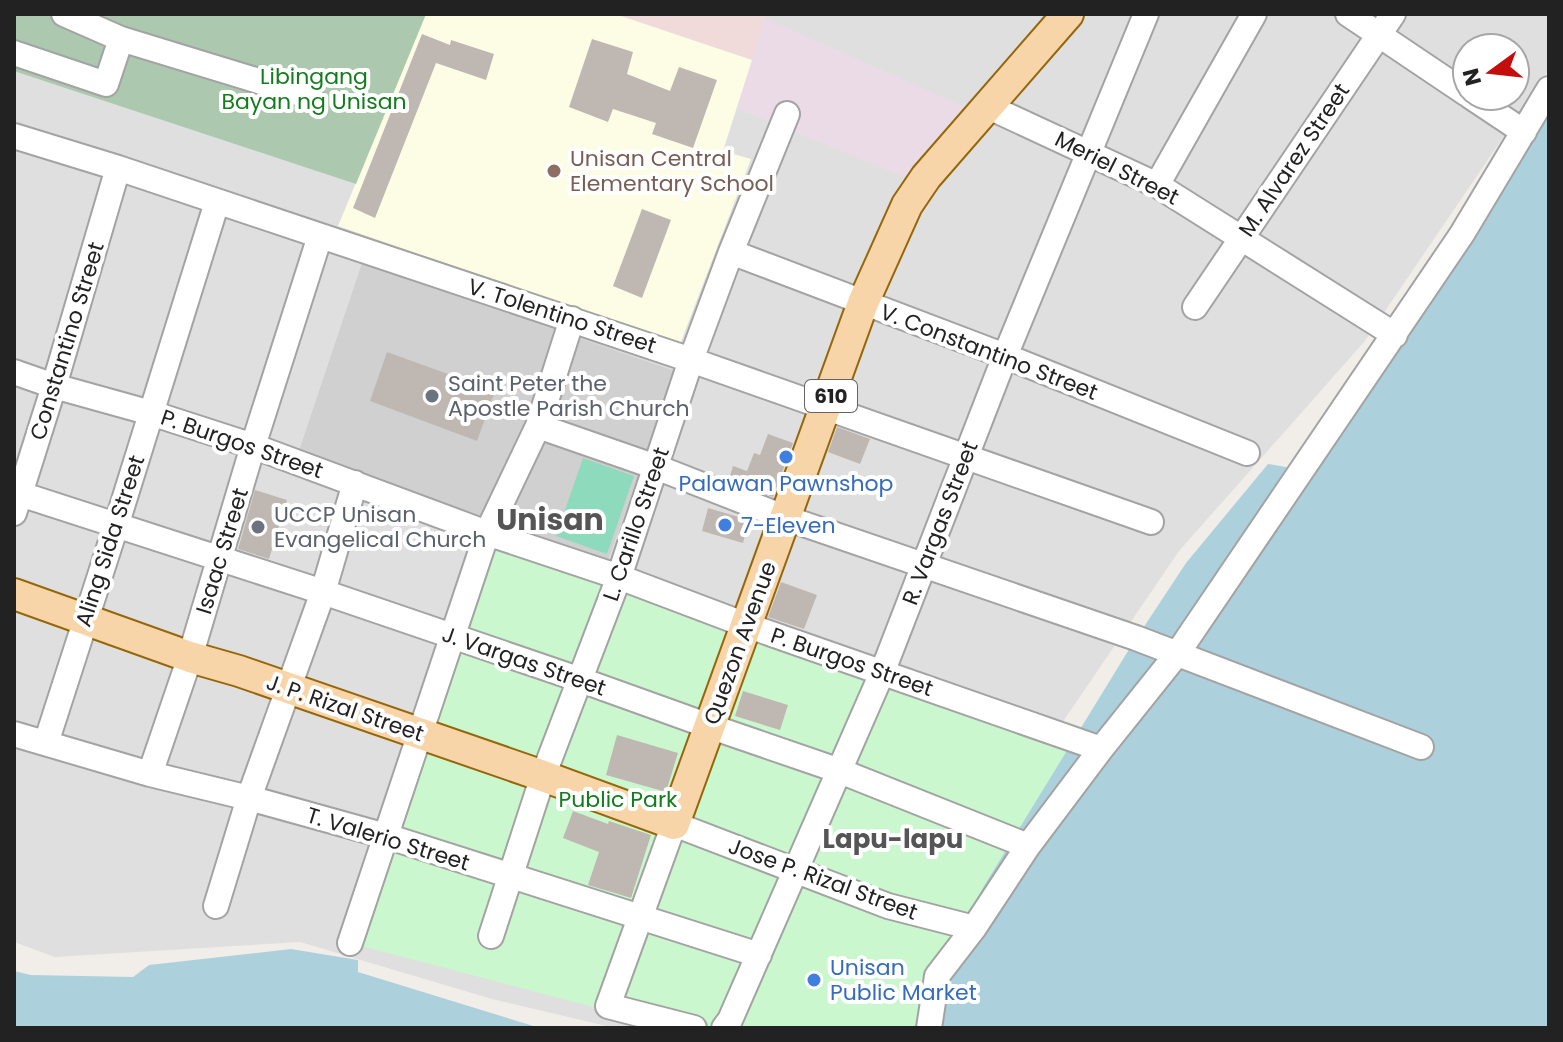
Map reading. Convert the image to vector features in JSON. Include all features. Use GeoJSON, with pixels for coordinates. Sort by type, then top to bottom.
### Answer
{"type":"FeatureCollection","features":[{"type":"Feature","properties":{"kind":"main road","name":"Quezon Avenue"},"geometry":{"type":"LineString","coordinates":[[674,824],[863,303],[907,205],[915,191],[1068,14]]}},
{"type":"Feature","properties":{"kind":"main road","name":"J. P. Rizal Street"},"geometry":{"type":"LineString","coordinates":[[14,594],[674,824]]}},
{"type":"Feature","properties":{"kind":"street"},"geometry":{"type":"LineString","coordinates":[[64,14],[121,39],[311,97]]}},
{"type":"Feature","properties":{"kind":"street","name":"R. Vargas Street"},"geometry":{"type":"LineString","coordinates":[[733,1025],[759,955],[882,673],[1005,356],[1146,14]]}},
{"type":"Feature","properties":{"kind":"street"},"geometry":{"type":"LineString","coordinates":[[1157,185],[1254,14]]}},
{"type":"Feature","properties":{"kind":"street"},"geometry":{"type":"LineString","coordinates":[[1348,14],[1451,84]]}},
{"type":"Feature","properties":{"kind":"street","name":"M. Alvarez Street"},"geometry":{"type":"LineString","coordinates":[[1195,307],[1393,14]]}},
{"type":"Feature","properties":{"kind":"street"},"geometry":{"type":"LineString","coordinates":[[14,53],[106,84],[121,39]]}},
{"type":"Feature","properties":{"kind":"street"},"geometry":{"type":"LineString","coordinates":[[929,1028],[937,976],[974,928],[1028,846],[1177,654],[1462,234],[1549,89]]}},
{"type":"Feature","properties":{"kind":"street","name":"Meriel Street"},"geometry":{"type":"LineString","coordinates":[[987,106],[1157,185],[1395,335]]}},
{"type":"Feature","properties":{"kind":"street"},"geometry":{"type":"LineString","coordinates":[[1494,112],[1524,132]]}},
{"type":"Feature","properties":{"kind":"street","name":"L. Carillo Street"},"geometry":{"type":"LineString","coordinates":[[491,936],[543,776],[619,577],[691,360],[787,114]]}},
{"type":"Feature","properties":{"kind":"street","name":"V. Tolentino Street"},"geometry":{"type":"LineString","coordinates":[[14,136],[572,319],[1151,522]]}},
{"type":"Feature","properties":{"kind":"street","name":"Constantino Street"},"geometry":{"type":"LineString","coordinates":[[16,499],[54,386],[118,168]]}},
{"type":"Feature","properties":{"kind":"street","name":"Aling Sida Street"},"geometry":{"type":"LineString","coordinates":[[46,743],[217,202]]}},
{"type":"Feature","properties":{"kind":"street","name":"Isaac Street"},"geometry":{"type":"LineString","coordinates":[[150,774],[190,657],[320,236]]}},
{"type":"Feature","properties":{"kind":"street","name":"V. Constantino Street"},"geometry":{"type":"LineString","coordinates":[[731,252],[1005,356],[1247,453]]}},
{"type":"Feature","properties":{"kind":"street"},"geometry":{"type":"LineString","coordinates":[[350,943],[487,533],[538,426],[572,319]]}},
{"type":"Feature","properties":{"kind":"street","name":"P. Burgos Street"},"geometry":{"type":"LineString","coordinates":[[14,372],[253,446],[487,533],[1101,749]]}},
{"type":"Feature","properties":{"kind":"street"},"geometry":{"type":"LineString","coordinates":[[538,426],[656,467],[786,518],[1177,654],[1421,747]]}},
{"type":"Feature","properties":{"kind":"street"},"geometry":{"type":"LineString","coordinates":[[216,906],[249,798],[323,592],[355,483]]}},
{"type":"Feature","properties":{"kind":"street","name":"J. Vargas Street"},"geometry":{"type":"LineString","coordinates":[[16,499],[220,558],[581,680],[840,771],[1028,846]]}},
{"type":"Feature","properties":{"kind":"street","name":"T. Valerio Street"},"geometry":{"type":"LineString","coordinates":[[14,734],[150,774],[386,836],[759,955]]}},
{"type":"Feature","properties":{"kind":"street"},"geometry":{"type":"LineString","coordinates":[[674,824],[608,1006],[694,1028]]}},
{"type":"Feature","properties":{"kind":"street","name":"Jose P. Rizal Street"},"geometry":{"type":"LineString","coordinates":[[674,824],[888,906],[974,928]]}},
{"type":"Feature","properties":{"kind":"shaded area"},"geometry":{"type":"Polygon","coordinates":[[[14,14],[1549,14],[1549,70],[1531,96],[1531,32],[1451,32],[1451,112],[1520,112],[1364,342],[1179,551],[859,1028],[615,1028],[492,999],[300,942],[55,957],[14,942],[14,14]]]}},
{"type":"Feature","properties":{"kind":"shaded area","name":"Unisan Central Elementary School"},"geometry":{"type":"Polygon","coordinates":[[[426,14],[615,14],[752,60],[723,151],[751,159],[680,344],[338,226],[426,14]]]}},
{"type":"Feature","properties":{"kind":"shaded area"},"geometry":{"type":"Polygon","coordinates":[[[615,14],[767,14],[752,60],[615,14]]]}},
{"type":"Feature","properties":{"kind":"shaded area"},"geometry":{"type":"Polygon","coordinates":[[[765,18],[967,108],[904,177],[737,108],[765,18]]]}},
{"type":"Feature","properties":{"kind":"shaded area"},"geometry":{"type":"Polygon","coordinates":[[[362,263],[675,371],[608,561],[299,451],[362,263]]]}},
{"type":"Feature","properties":{"kind":"green space","name":"Libingang Bayan ng Unisan"},"geometry":{"type":"Polygon","coordinates":[[[14,14],[426,14],[356,184],[14,71],[14,14]]]}},
{"type":"Feature","properties":{"kind":"green space"},"geometry":{"type":"Polygon","coordinates":[[[583,458],[634,476],[607,554],[556,536],[583,458]]]}},
{"type":"Feature","properties":{"kind":"green space","name":"Public Park"},"geometry":{"type":"Polygon","coordinates":[[[487,533],[1101,750],[939,1028],[673,1028],[350,943],[487,533]]]}},
{"type":"Feature","properties":{"kind":"water"},"geometry":{"type":"Polygon","coordinates":[[[1549,105],[1549,1028],[929,1028],[937,976],[984,886],[1128,651],[1186,563],[1268,464],[1303,470],[1549,105]]]}},
{"type":"Feature","properties":{"kind":"water"},"geometry":{"type":"Polygon","coordinates":[[[291,949],[358,960],[358,972],[540,1028],[14,1028],[14,971],[31,975],[133,977],[149,965],[291,949]]]}},
{"type":"Feature","properties":{"kind":"building"},"geometry":{"type":"Polygon","coordinates":[[[422,34],[450,45],[451,40],[494,54],[486,80],[436,63],[375,218],[353,208],[422,34]]]}},
{"type":"Feature","properties":{"kind":"building"},"geometry":{"type":"Polygon","coordinates":[[[592,39],[633,52],[627,74],[670,91],[679,67],[717,80],[693,148],[652,134],[656,123],[613,109],[608,122],[569,107],[592,39]]]}},
{"type":"Feature","properties":{"kind":"building"},"geometry":{"type":"Polygon","coordinates":[[[642,209],[671,220],[642,298],[613,286],[642,209]]]}},
{"type":"Feature","properties":{"kind":"building","name":"Saint Peter the Apostle Parish Church"},"geometry":{"type":"Polygon","coordinates":[[[387,352],[495,391],[477,441],[370,401],[387,352]]]}},
{"type":"Feature","properties":{"kind":"building"},"geometry":{"type":"Polygon","coordinates":[[[837,427],[870,439],[860,464],[828,452],[837,427]]]}},
{"type":"Feature","properties":{"kind":"building"},"geometry":{"type":"Polygon","coordinates":[[[768,434],[793,443],[773,497],[729,479],[733,466],[747,471],[754,453],[760,455],[768,434]]]}},
{"type":"Feature","properties":{"kind":"building","name":"UCCP Unisan Evangelical Church"},"geometry":{"type":"Polygon","coordinates":[[[255,490],[287,500],[269,559],[238,549],[255,490]]]}},
{"type":"Feature","properties":{"kind":"building","name":"7-Eleven"},"geometry":{"type":"Polygon","coordinates":[[[708,508],[749,520],[743,543],[702,531],[708,508]]]}},
{"type":"Feature","properties":{"kind":"building"},"geometry":{"type":"Polygon","coordinates":[[[781,582],[817,595],[804,629],[768,617],[781,582]]]}},
{"type":"Feature","properties":{"kind":"building"},"geometry":{"type":"Polygon","coordinates":[[[743,691],[788,705],[780,730],[735,716],[743,691]]]}},
{"type":"Feature","properties":{"kind":"building"},"geometry":{"type":"Polygon","coordinates":[[[617,735],[678,753],[666,792],[606,775],[617,735]]]}},
{"type":"Feature","properties":{"kind":"building"},"geometry":{"type":"Polygon","coordinates":[[[573,811],[651,835],[631,898],[588,885],[599,852],[563,838],[573,811]]]}},
{"type":"Feature","properties":{"kind":"place","name":"Unisan Central Elementary School"},"geometry":{"type":"Point","coordinates":[554,171]}},
{"type":"Feature","properties":{"kind":"place","name":"Saint Peter the Apostle Parish Church"},"geometry":{"type":"Point","coordinates":[432,396]}},
{"type":"Feature","properties":{"kind":"place","name":"Palawan Pawnshop"},"geometry":{"type":"Point","coordinates":[786,457]}},
{"type":"Feature","properties":{"kind":"place","name":"7-Eleven"},"geometry":{"type":"Point","coordinates":[725,525]}},
{"type":"Feature","properties":{"kind":"place","name":"UCCP Unisan Evangelical Church"},"geometry":{"type":"Point","coordinates":[258,527]}},
{"type":"Feature","properties":{"kind":"place","name":"Unisan Public Market"},"geometry":{"type":"Point","coordinates":[814,980]}},
{"type":"Feature","properties":{"kind":"district","name":"Unisan"},"geometry":{"type":"Point","coordinates":[550,519]}},
{"type":"Feature","properties":{"kind":"district","name":"Lapu-lapu"},"geometry":{"type":"Point","coordinates":[893,839]}}]}
